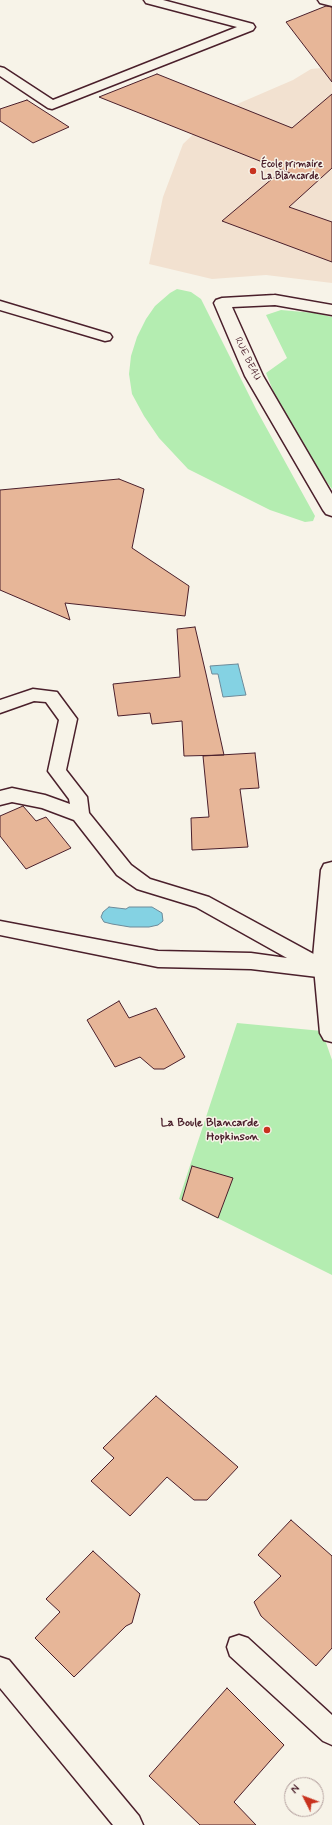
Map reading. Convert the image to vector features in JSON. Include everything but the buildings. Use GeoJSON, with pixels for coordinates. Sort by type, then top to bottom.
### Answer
{"type":"FeatureCollection","features":[{"type":"Feature","properties":{"kind":"street","name":"RUE BEAU"},"geometry":{"type":"LineString","coordinates":[[332,310],[275,300],[222,302],[254,376],[332,510]]}},
{"type":"Feature","properties":{"kind":"street"},"geometry":{"type":"LineString","coordinates":[[332,870],[324,957],[332,1033]]}},
{"type":"Feature","properties":{"kind":"lane"},"geometry":{"type":"LineString","coordinates":[[0,72],[52,105],[249,27],[150,0]]}},
{"type":"Feature","properties":{"kind":"lane"},"geometry":{"type":"LineString","coordinates":[[324,0],[332,2]]}},
{"type":"Feature","properties":{"kind":"lane"},"geometry":{"type":"LineString","coordinates":[[0,305],[105,337]]}},
{"type":"Feature","properties":{"kind":"lane"},"geometry":{"type":"LineString","coordinates":[[0,707],[33,695],[50,696],[68,719],[56,771],[78,797],[80,815]]}},
{"type":"Feature","properties":{"kind":"lane"},"geometry":{"type":"LineString","coordinates":[[0,798],[12,795],[45,802],[80,815],[124,870],[144,884],[202,902],[326,970]]}},
{"type":"Feature","properties":{"kind":"lane"},"geometry":{"type":"LineString","coordinates":[[0,928],[158,959],[251,961],[326,970]]}},
{"type":"Feature","properties":{"kind":"lane"},"geometry":{"type":"LineString","coordinates":[[239,1647],[332,1732]]}},
{"type":"Feature","properties":{"kind":"lane"},"geometry":{"type":"LineString","coordinates":[[0,1669],[130,1825]]}},
{"type":"Feature","properties":{"kind":"shaded area","name":"École primaire La Blancarde"},"geometry":{"type":"Polygon","coordinates":[[[332,67],[332,283],[266,275],[212,279],[149,264],[163,197],[183,144],[204,124],[235,105],[293,80],[311,69],[332,67]]]}},
{"type":"Feature","properties":{"kind":"green space"},"geometry":{"type":"Polygon","coordinates":[[[177,289],[191,292],[201,299],[256,409],[315,516],[313,521],[305,522],[270,510],[188,469],[159,438],[144,416],[132,394],[129,374],[131,356],[137,337],[146,319],[155,306],[177,289]]]}},
{"type":"Feature","properties":{"kind":"green space"},"geometry":{"type":"Polygon","coordinates":[[[281,310],[315,313],[332,317],[332,489],[314,465],[282,413],[266,373],[287,358],[266,315],[281,310]]]}},
{"type":"Feature","properties":{"kind":"green space","name":"La Boule Blancarde Hopkinson"},"geometry":{"type":"Polygon","coordinates":[[[237,1023],[322,1031],[332,1060],[332,1275],[179,1199],[237,1023]]]}},
{"type":"Feature","properties":{"kind":"water"},"geometry":{"type":"Polygon","coordinates":[[[238,664],[246,695],[223,697],[218,674],[212,674],[210,666],[238,664]]]}},
{"type":"Feature","properties":{"kind":"water"},"geometry":{"type":"Polygon","coordinates":[[[109,907],[126,909],[129,907],[152,907],[162,913],[163,921],[158,925],[149,927],[130,927],[104,922],[101,917],[103,912],[109,907]]]}},
{"type":"Feature","properties":{"kind":"place","name":"École primaire La Blancarde"},"geometry":{"type":"Point","coordinates":[253,171]}},
{"type":"Feature","properties":{"kind":"place","name":"La Boule Blancarde Hopkinson"},"geometry":{"type":"Point","coordinates":[267,1130]}}]}
